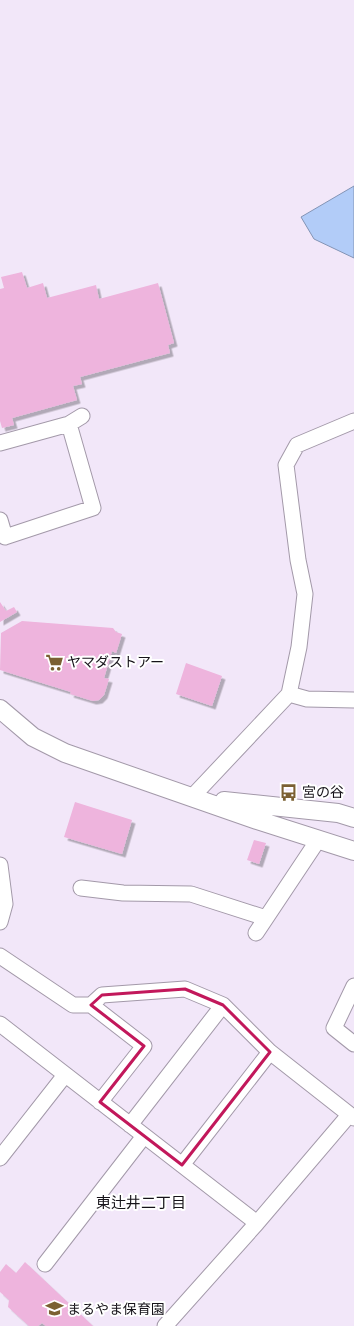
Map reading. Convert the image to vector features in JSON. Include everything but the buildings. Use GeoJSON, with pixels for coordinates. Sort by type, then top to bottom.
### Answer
{"type":"FeatureCollection","features":[{"type":"Feature","properties":{"kind":"street"},"geometry":{"type":"LineString","coordinates":[[0,443],[76,420],[93,508],[5,538],[0,520]]}},
{"type":"Feature","properties":{"kind":"street"},"geometry":{"type":"LineString","coordinates":[[192,797],[289,694],[300,647],[304,594],[298,560],[286,465],[297,445],[354,421]]}},
{"type":"Feature","properties":{"kind":"street"},"geometry":{"type":"LineString","coordinates":[[289,694],[307,699],[354,700]]}},
{"type":"Feature","properties":{"kind":"street"},"geometry":{"type":"LineString","coordinates":[[0,710],[33,737],[65,753],[108,770],[318,840],[354,850]]}},
{"type":"Feature","properties":{"kind":"street"},"geometry":{"type":"LineString","coordinates":[[192,797],[338,813],[354,818]]}},
{"type":"Feature","properties":{"kind":"street"},"geometry":{"type":"LineString","coordinates":[[256,933],[318,840]]}},
{"type":"Feature","properties":{"kind":"street"},"geometry":{"type":"LineString","coordinates":[[0,865],[5,904],[0,922]]}},
{"type":"Feature","properties":{"kind":"street"},"geometry":{"type":"LineString","coordinates":[[81,888],[123,893],[192,894],[266,918]]}},
{"type":"Feature","properties":{"kind":"street"},"geometry":{"type":"LineString","coordinates":[[0,956],[73,1005],[91,1005],[144,1046],[100,1102]]}},
{"type":"Feature","properties":{"kind":"street"},"geometry":{"type":"LineString","coordinates":[[354,986],[334,1028],[354,1044]]}},
{"type":"Feature","properties":{"kind":"street"},"geometry":{"type":"LineString","coordinates":[[91,1005],[102,995],[185,989],[223,1005],[270,1052],[352,1117],[165,1326]]}},
{"type":"Feature","properties":{"kind":"street"},"geometry":{"type":"LineString","coordinates":[[130,1125],[223,1005]]}},
{"type":"Feature","properties":{"kind":"street"},"geometry":{"type":"LineString","coordinates":[[0,1024],[257,1223]]}},
{"type":"Feature","properties":{"kind":"street"},"geometry":{"type":"LineString","coordinates":[[182,1165],[270,1052]]}},
{"type":"Feature","properties":{"kind":"street"},"geometry":{"type":"LineString","coordinates":[[0,1158],[65,1075]]}},
{"type":"Feature","properties":{"kind":"street"},"geometry":{"type":"LineString","coordinates":[[45,1264],[144,1136]]}},
{"type":"Feature","properties":{"kind":"highlighted area"},"geometry":{"type":"Polygon","coordinates":[[[185,989],[223,1005],[270,1052],[182,1165],[100,1102],[144,1046],[91,1005],[102,995],[185,989]]]}},
{"type":"Feature","properties":{"kind":"water"},"geometry":{"type":"Polygon","coordinates":[[[354,186],[354,258],[314,239],[301,217],[354,186]]]}},
{"type":"Feature","properties":{"kind":"place","name":"ヤマダストアー"},"geometry":{"type":"Point","coordinates":[54,662]}},
{"type":"Feature","properties":{"kind":"place","name":"宮の谷"},"geometry":{"type":"Point","coordinates":[289,792]}},
{"type":"Feature","properties":{"kind":"place","name":"まるやま保育園"},"geometry":{"type":"Point","coordinates":[54,1309]}},
{"type":"Feature","properties":{"kind":"district","name":"東辻井二丁目"},"geometry":{"type":"Point","coordinates":[141,1203]}}]}
